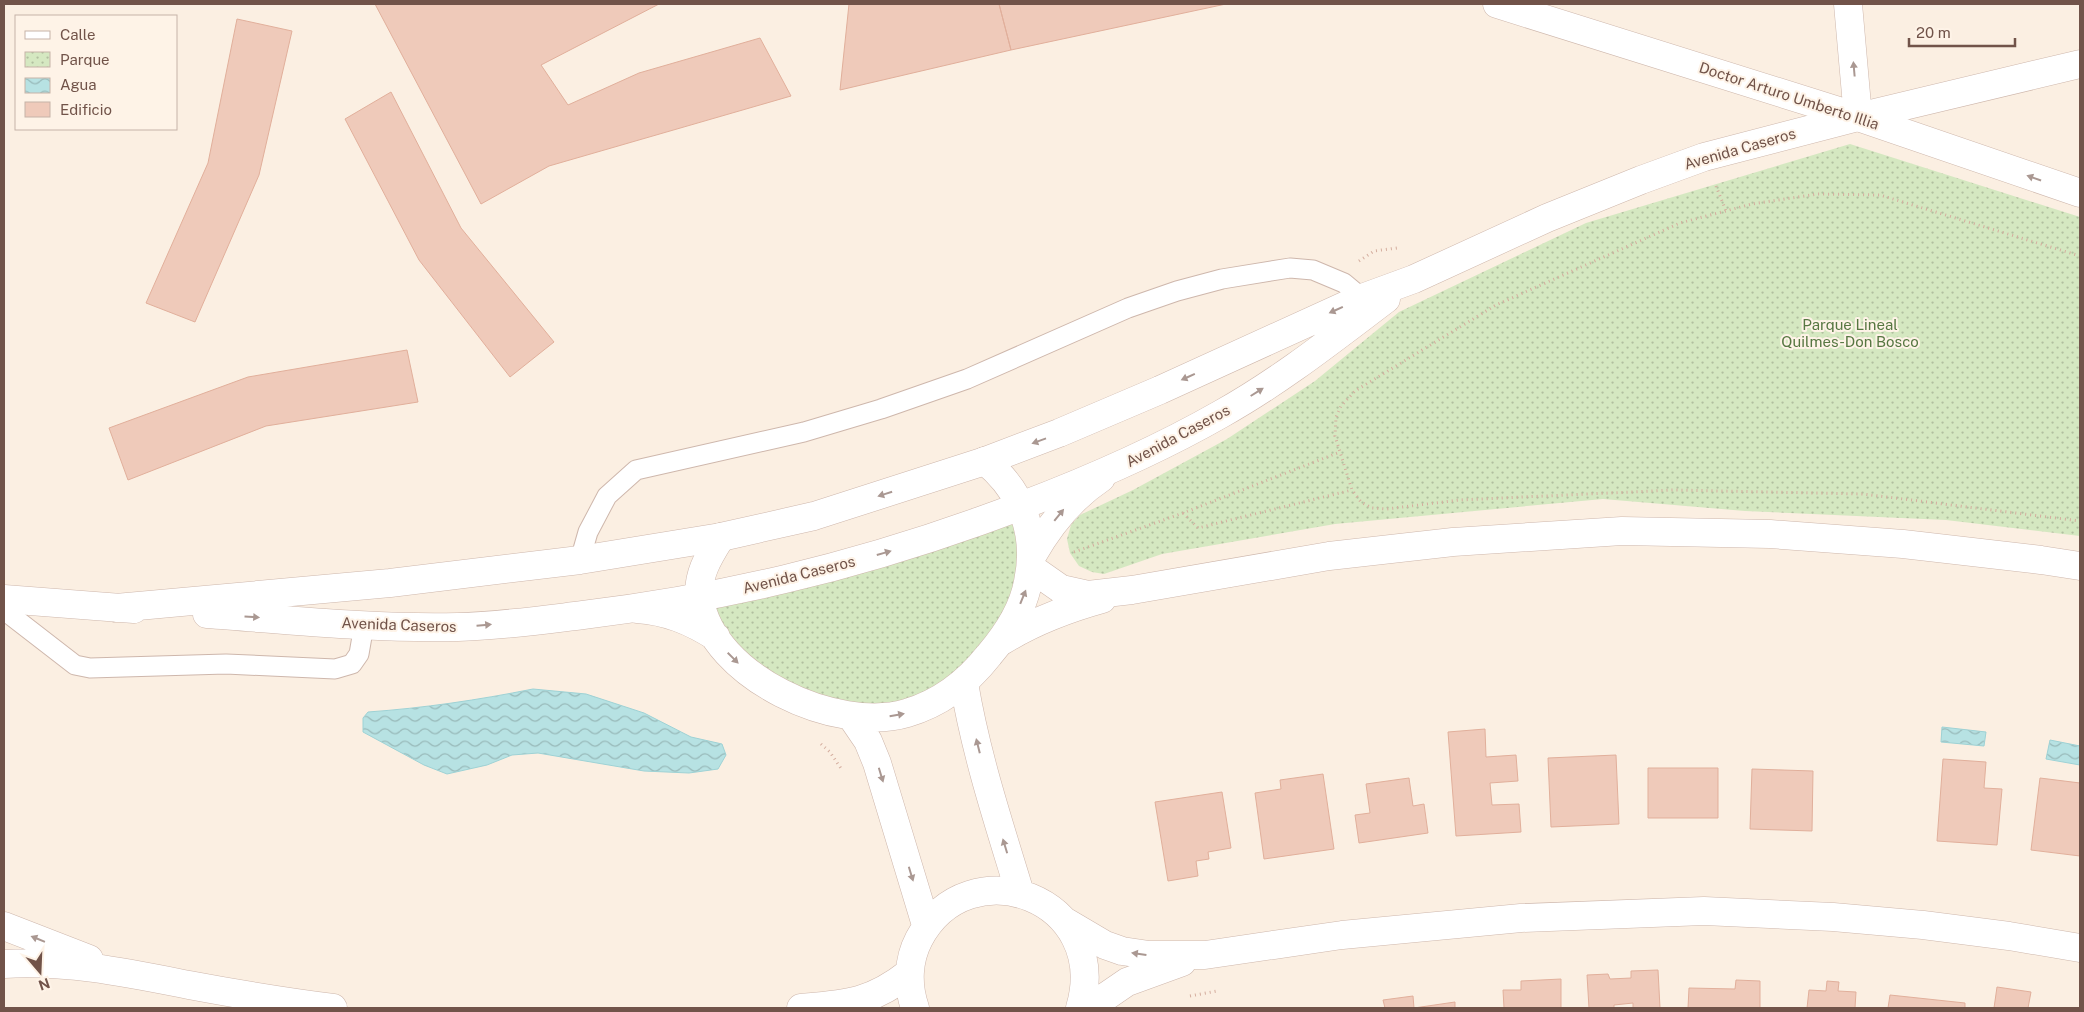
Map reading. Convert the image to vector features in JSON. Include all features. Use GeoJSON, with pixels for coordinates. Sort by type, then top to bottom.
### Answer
{"type":"FeatureCollection","features":[{"type":"Feature","properties":{"kind":"street","name":"Doctor Arturo Umberto Illia"},"geometry":{"type":"LineString","coordinates":[[1497,4],[1858,117],[2080,193]]}},
{"type":"Feature","properties":{"kind":"street"},"geometry":{"type":"LineString","coordinates":[[1848,4],[1858,117]]}},
{"type":"Feature","properties":{"kind":"street","name":"Avenida Caseros"},"geometry":{"type":"LineString","coordinates":[[116,608],[390,583],[580,560],[721,537],[814,516],[985,461],[1059,433],[1160,390],[1362,298],[1414,279],[1547,218],[1704,157],[1858,117],[2080,64]]}},
{"type":"Feature","properties":{"kind":"street","name":"Avenida Caseros"},"geometry":{"type":"LineString","coordinates":[[4,599],[364,625],[459,627],[543,620],[700,599],[818,572],[912,545],[1021,506],[1114,469],[1222,414],[1283,376],[1414,279]]}},
{"type":"Feature","properties":{"kind":"street"},"geometry":{"type":"LineString","coordinates":[[985,461],[997,470],[1012,488],[1021,506],[1030,536],[1032,562],[1047,580],[1061,589],[1088,595],[1132,590],[1348,554],[1453,542],[1622,532],[1770,534],[1903,544],[2080,566]]}},
{"type":"Feature","properties":{"kind":"street"},"geometry":{"type":"LineString","coordinates":[[721,537],[706,561],[701,579],[700,599],[705,619],[733,659],[763,682],[793,700],[851,716],[884,717],[906,713],[934,703],[964,683],[1002,640],[1014,620],[1027,588],[1032,562],[1047,530],[1066,506],[1089,486],[1114,469]]}},
{"type":"Feature","properties":{"kind":"street"},"geometry":{"type":"LineString","coordinates":[[1002,640],[1029,624],[1069,608],[1132,590]]}},
{"type":"Feature","properties":{"kind":"street"},"geometry":{"type":"LineString","coordinates":[[633,609],[673,615],[695,624],[716,637]]}},
{"type":"Feature","properties":{"kind":"street"},"geometry":{"type":"LineString","coordinates":[[964,683],[968,708],[989,793],[1020,893]]}},
{"type":"Feature","properties":{"kind":"street"},"geometry":{"type":"LineString","coordinates":[[851,716],[868,741],[877,763],[926,925]]}},
{"type":"Feature","properties":{"kind":"street"},"geometry":{"type":"LineString","coordinates":[[915,1008],[911,997],[909,973],[914,948],[926,925],[945,907],[968,895],[994,890],[1020,893],[1045,903],[1066,922],[1105,945],[1122,952],[1148,955],[1205,955],[1342,935],[1521,918],[1704,912],[1833,917],[1913,924],[2009,936],[2080,948]]}},
{"type":"Feature","properties":{"kind":"street"},"geometry":{"type":"LineString","coordinates":[[1066,922],[1078,943],[1085,966],[1085,991],[1080,1008]]}},
{"type":"Feature","properties":{"kind":"street"},"geometry":{"type":"LineString","coordinates":[[4,926],[116,970]]}},
{"type":"Feature","properties":{"kind":"street"},"geometry":{"type":"LineString","coordinates":[[1089,1008],[1127,982],[1205,955]]}},
{"type":"Feature","properties":{"kind":"street"},"geometry":{"type":"LineString","coordinates":[[4,964],[28,963],[116,970],[273,1000],[333,1008]]}},
{"type":"Feature","properties":{"kind":"street"},"geometry":{"type":"LineString","coordinates":[[801,1008],[857,1006],[891,987],[909,973]]}},
{"type":"Feature","properties":{"kind":"lane"},"geometry":{"type":"LineString","coordinates":[[580,560],[588,532],[607,496],[636,470],[804,432],[881,409],[967,379],[1119,312],[1177,291],[1222,279],[1290,268],[1313,270],[1344,283],[1362,298]]}},
{"type":"Feature","properties":{"kind":"lane"},"geometry":{"type":"LineString","coordinates":[[4,610],[75,665],[90,668],[226,664],[335,669],[352,664],[359,654],[364,625]]}},
{"type":"Feature","properties":{"kind":"path"},"geometry":{"type":"LineString","coordinates":[[2080,256],[1880,195],[1818,194],[1752,204],[1680,223],[1496,305],[1355,391],[1341,406],[1336,417],[1335,436],[1352,490],[1361,502],[1372,508],[1387,509],[1458,500],[1674,490],[1863,494],[2080,521]]}},
{"type":"Feature","properties":{"kind":"path"},"geometry":{"type":"LineString","coordinates":[[1330,277],[1374,251],[1399,248]]}},
{"type":"Feature","properties":{"kind":"path"},"geometry":{"type":"LineString","coordinates":[[1032,562],[1183,513],[1340,452]]}},
{"type":"Feature","properties":{"kind":"path"},"geometry":{"type":"LineString","coordinates":[[1183,513],[1198,528],[1352,490]]}},
{"type":"Feature","properties":{"kind":"green space","name":"Parque Lineal Quilmes-Don Bosco"},"geometry":{"type":"Polygon","coordinates":[[[1850,144],[2080,217],[2080,536],[1946,520],[1745,511],[1603,499],[1335,524],[1162,554],[1104,574],[1092,572],[1079,566],[1070,553],[1067,539],[1071,525],[1080,515],[1133,490],[1227,439],[1315,381],[1399,312],[1586,223],[1850,144]]]}},
{"type":"Feature","properties":{"kind":"green space"},"geometry":{"type":"Polygon","coordinates":[[[1021,506],[1031,556],[985,661],[884,717],[763,682],[699,599],[1021,506]]]}},
{"type":"Feature","properties":{"kind":"water"},"geometry":{"type":"Polygon","coordinates":[[[533,689],[586,694],[644,713],[691,737],[722,744],[726,755],[718,769],[689,773],[644,771],[538,753],[512,755],[487,765],[447,774],[424,765],[363,732],[363,718],[368,712],[451,703],[533,689]]]}},
{"type":"Feature","properties":{"kind":"water"},"geometry":{"type":"Polygon","coordinates":[[[1942,727],[1986,732],[1984,746],[1941,742],[1942,727]]]}},
{"type":"Feature","properties":{"kind":"water"},"geometry":{"type":"Polygon","coordinates":[[[2050,740],[2080,746],[2080,765],[2046,759],[2050,740]]]}},
{"type":"Feature","properties":{"kind":"building"},"geometry":{"type":"Polygon","coordinates":[[[375,4],[659,4],[541,65],[568,105],[639,73],[760,38],[791,96],[549,166],[481,204],[375,4]]]}},
{"type":"Feature","properties":{"kind":"building"},"geometry":{"type":"Polygon","coordinates":[[[849,4],[999,4],[1011,50],[840,90],[849,4]]]}},
{"type":"Feature","properties":{"kind":"building"},"geometry":{"type":"Polygon","coordinates":[[[999,4],[1226,4],[1011,50],[999,4]]]}},
{"type":"Feature","properties":{"kind":"building"},"geometry":{"type":"Polygon","coordinates":[[[237,19],[292,31],[259,175],[195,322],[146,303],[208,163],[237,19]]]}},
{"type":"Feature","properties":{"kind":"building"},"geometry":{"type":"Polygon","coordinates":[[[391,92],[461,228],[554,342],[510,377],[419,260],[345,119],[391,92]]]}},
{"type":"Feature","properties":{"kind":"building"},"geometry":{"type":"Polygon","coordinates":[[[407,350],[418,402],[266,426],[128,480],[109,428],[248,377],[407,350]]]}},
{"type":"Feature","properties":{"kind":"building"},"geometry":{"type":"Polygon","coordinates":[[[1485,729],[1486,757],[1516,755],[1518,781],[1490,783],[1492,805],[1519,804],[1521,832],[1456,836],[1448,732],[1485,729]]]}},
{"type":"Feature","properties":{"kind":"building"},"geometry":{"type":"Polygon","coordinates":[[[1616,755],[1619,824],[1551,827],[1548,758],[1616,755]]]}},
{"type":"Feature","properties":{"kind":"building"},"geometry":{"type":"Polygon","coordinates":[[[1943,759],[1986,762],[1984,788],[2002,789],[1997,845],[1937,841],[1943,759]]]}},
{"type":"Feature","properties":{"kind":"building"},"geometry":{"type":"Polygon","coordinates":[[[1648,768],[1718,768],[1718,818],[1648,818],[1648,768]]]}},
{"type":"Feature","properties":{"kind":"building"},"geometry":{"type":"Polygon","coordinates":[[[1752,769],[1813,771],[1812,831],[1750,829],[1752,769]]]}},
{"type":"Feature","properties":{"kind":"building"},"geometry":{"type":"Polygon","coordinates":[[[1323,774],[1334,849],[1264,859],[1255,793],[1281,789],[1280,780],[1323,774]]]}},
{"type":"Feature","properties":{"kind":"building"},"geometry":{"type":"Polygon","coordinates":[[[1409,778],[1413,806],[1424,804],[1428,833],[1359,843],[1355,815],[1370,813],[1366,784],[1409,778]]]}},
{"type":"Feature","properties":{"kind":"building"},"geometry":{"type":"Polygon","coordinates":[[[2040,778],[2080,783],[2080,856],[2031,850],[2040,778]]]}},
{"type":"Feature","properties":{"kind":"building"},"geometry":{"type":"Polygon","coordinates":[[[1222,792],[1231,848],[1208,852],[1209,859],[1196,861],[1198,876],[1168,881],[1155,802],[1222,792]]]}},
{"type":"Feature","properties":{"kind":"building"},"geometry":{"type":"Polygon","coordinates":[[[1658,970],[1660,1008],[1633,1008],[1633,1003],[1614,1005],[1614,1008],[1589,1008],[1587,975],[1608,974],[1610,979],[1631,978],[1631,971],[1658,970]]]}},
{"type":"Feature","properties":{"kind":"building"},"geometry":{"type":"Polygon","coordinates":[[[1561,979],[1561,1008],[1504,1008],[1503,990],[1521,990],[1521,981],[1561,979]]]}},
{"type":"Feature","properties":{"kind":"building"},"geometry":{"type":"Polygon","coordinates":[[[1736,980],[1760,981],[1760,1008],[1688,1008],[1689,988],[1735,989],[1736,980]]]}},
{"type":"Feature","properties":{"kind":"building"},"geometry":{"type":"Polygon","coordinates":[[[1827,981],[1839,982],[1838,991],[1856,992],[1855,1008],[1807,1008],[1809,990],[1826,991],[1827,981]]]}},
{"type":"Feature","properties":{"kind":"building"},"geometry":{"type":"Polygon","coordinates":[[[1997,987],[2031,992],[2028,1008],[1994,1008],[1997,987]]]}},
{"type":"Feature","properties":{"kind":"building"},"geometry":{"type":"Polygon","coordinates":[[[1890,995],[1965,1003],[1965,1008],[1888,1008],[1890,995]]]}},
{"type":"Feature","properties":{"kind":"building"},"geometry":{"type":"Polygon","coordinates":[[[1413,996],[1414,1008],[1385,1008],[1383,1000],[1413,996]]]}},
{"type":"Feature","properties":{"kind":"building"},"geometry":{"type":"Polygon","coordinates":[[[1455,1002],[1455,1008],[1414,1008],[1455,1002]]]}}]}
